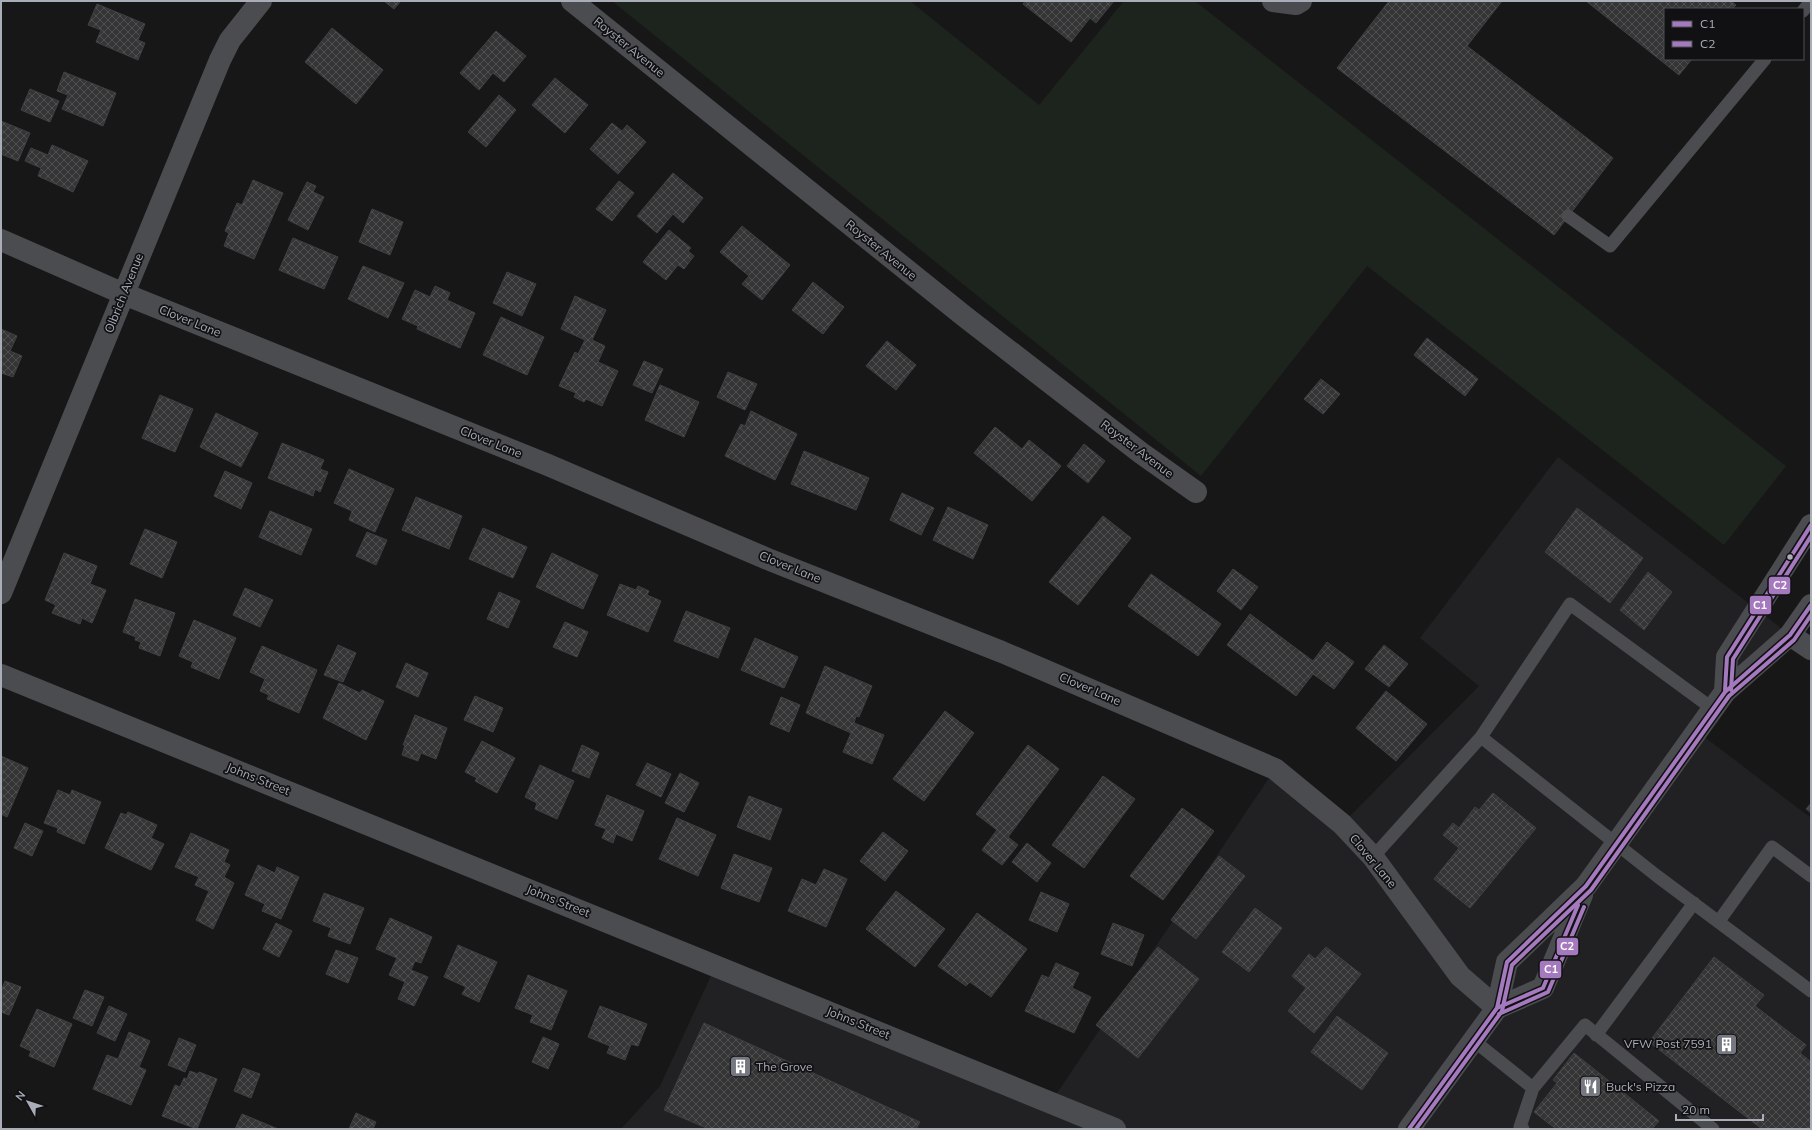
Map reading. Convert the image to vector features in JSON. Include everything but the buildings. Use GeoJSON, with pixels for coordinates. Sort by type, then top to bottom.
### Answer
{"type":"FeatureCollection","features":[{"type":"Feature","properties":{"kind":"street","name":"Olbrich Avenue"},"geometry":{"type":"LineString","coordinates":[[1,593],[220,60],[230,40],[261,1]]}},
{"type":"Feature","properties":{"kind":"street","name":"Royster Avenue"},"geometry":{"type":"LineString","coordinates":[[572,1],[964,316],[1141,453],[1196,492]]}},
{"type":"Feature","properties":{"kind":"street"},"geometry":{"type":"LineString","coordinates":[[1274,1],[1296,4],[1300,1]]}},
{"type":"Feature","properties":{"kind":"street","name":"Clover Lane"},"geometry":{"type":"LineString","coordinates":[[1,240],[124,294],[548,465],[770,560],[1002,652],[1275,769],[1342,824],[1373,858],[1460,976],[1497,1008]]}},
{"type":"Feature","properties":{"kind":"street"},"geometry":{"type":"LineString","coordinates":[[1719,701],[1727,657],[1811,525]]}},
{"type":"Feature","properties":{"kind":"street"},"geometry":{"type":"LineString","coordinates":[[1409,1129],[1497,1008],[1507,962],[1586,886],[1719,701],[1790,635],[1811,605]]}},
{"type":"Feature","properties":{"kind":"street"},"geometry":{"type":"LineString","coordinates":[[1790,635],[1811,649]]}},
{"type":"Feature","properties":{"kind":"street","name":"Johns Street"},"geometry":{"type":"LineString","coordinates":[[1,675],[1115,1129]]}},
{"type":"Feature","properties":{"kind":"street"},"geometry":{"type":"LineString","coordinates":[[1497,1008],[1543,988],[1586,886]]}},
{"type":"Feature","properties":{"kind":"lane"},"geometry":{"type":"LineString","coordinates":[[1804,11],[1811,1]]}},
{"type":"Feature","properties":{"kind":"lane"},"geometry":{"type":"LineString","coordinates":[[1568,216],[1610,246],[1765,60]]}},
{"type":"Feature","properties":{"kind":"lane"},"geometry":{"type":"LineString","coordinates":[[1373,858],[1481,737],[1570,604],[1719,701]]}},
{"type":"Feature","properties":{"kind":"lane"},"geometry":{"type":"LineString","coordinates":[[1481,737],[1616,844],[1811,991]]}},
{"type":"Feature","properties":{"kind":"lane"},"geometry":{"type":"LineString","coordinates":[[1719,921],[1772,848],[1811,876]]}},
{"type":"Feature","properties":{"kind":"lane"},"geometry":{"type":"LineString","coordinates":[[1596,1035],[1694,903]]}},
{"type":"Feature","properties":{"kind":"lane"},"geometry":{"type":"LineString","coordinates":[[1523,1129],[1520,1127],[1533,1088],[1585,1025],[1713,1129]]}},
{"type":"Feature","properties":{"kind":"lane"},"geometry":{"type":"LineString","coordinates":[[1473,1040],[1533,1088]]}},
{"type":"Feature","properties":{"kind":"shaded area"},"geometry":{"type":"Polygon","coordinates":[[[612,1],[910,1],[1039,105],[1124,1],[1195,1],[1786,466],[1724,545],[1367,266],[1201,476],[612,1]]]}},
{"type":"Feature","properties":{"kind":"shaded area"},"geometry":{"type":"Polygon","coordinates":[[[1558,457],[1790,635],[1698,732],[1811,818],[1811,1129],[621,1129],[660,1086],[716,965],[1051,1102],[1275,769],[1342,824],[1479,686],[1420,638],[1558,457]]]}},
{"type":"Feature","properties":{"kind":"transit line","name":"C1"},"geometry":{"type":"LineString","coordinates":[[1725,690],[1727,657],[1811,525]]}},
{"type":"Feature","properties":{"kind":"transit line","name":"C2"},"geometry":{"type":"LineString","coordinates":[[1731,690],[1733,659],[1811,536]]}},
{"type":"Feature","properties":{"kind":"transit line","name":"C1"},"geometry":{"type":"LineString","coordinates":[[1409,1129],[1497,1008],[1507,962],[1586,886],[1725,692],[1790,635],[1811,605]]}},
{"type":"Feature","properties":{"kind":"transit line","name":"C2"},"geometry":{"type":"LineString","coordinates":[[1416,1129],[1502,1011],[1512,965],[1591,890],[1729,696],[1794,640],[1811,615]]}},
{"type":"Feature","properties":{"kind":"transit line","name":"C1"},"geometry":{"type":"LineString","coordinates":[[1497,1008],[1543,988],[1578,905]]}},
{"type":"Feature","properties":{"kind":"transit line","name":"C2"},"geometry":{"type":"LineString","coordinates":[[1499,1014],[1548,992],[1584,907]]}},
{"type":"Feature","properties":{"kind":"place","name":"VFW Post 7591"},"geometry":{"type":"Point","coordinates":[1727,1044]}},
{"type":"Feature","properties":{"kind":"place","name":"The Grove"},"geometry":{"type":"Point","coordinates":[741,1067]}},
{"type":"Feature","properties":{"kind":"place","name":"Buck's Pizza"},"geometry":{"type":"Point","coordinates":[1591,1087]}}]}
